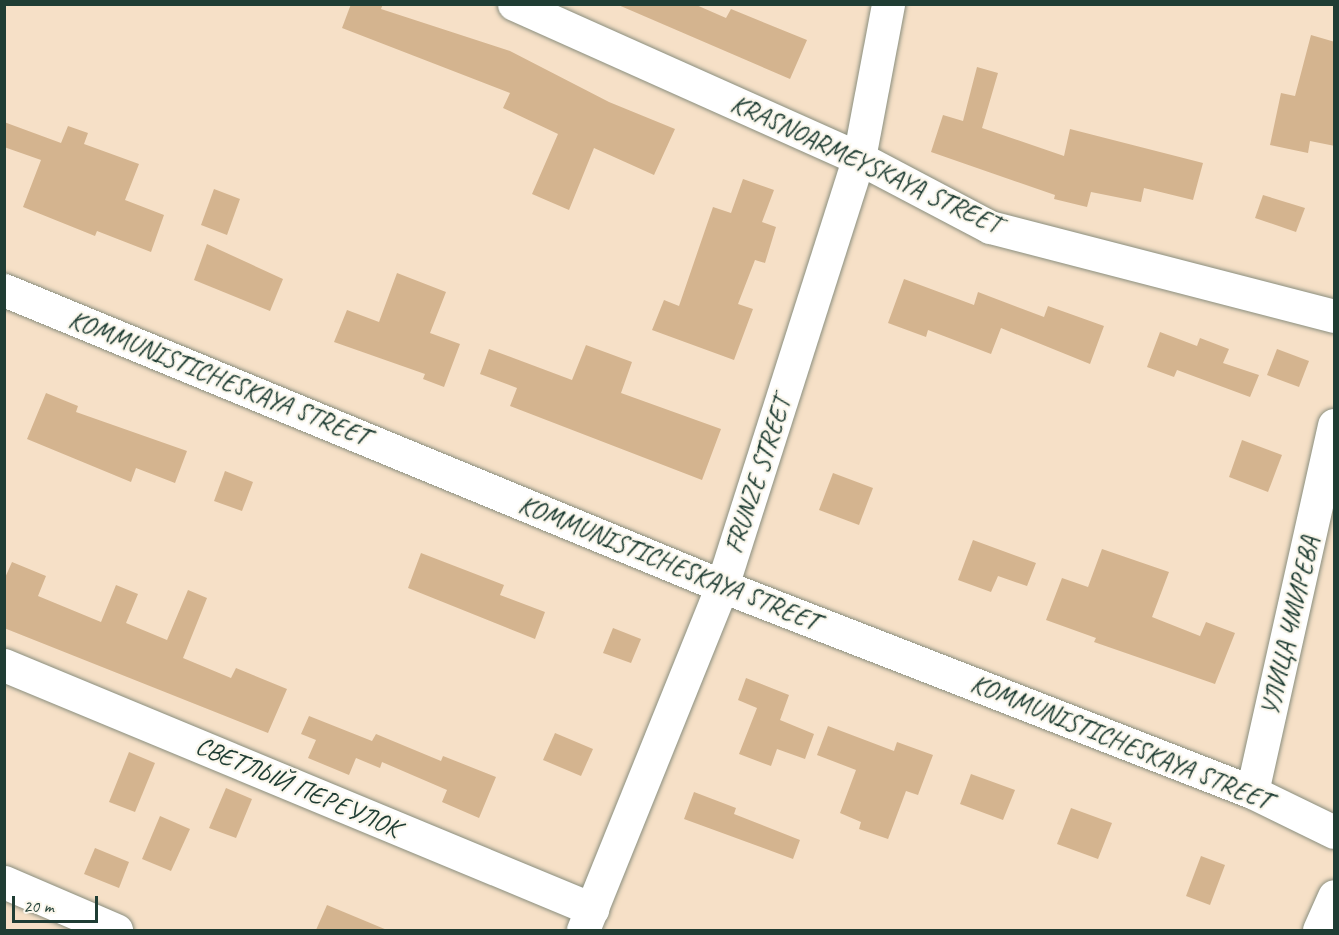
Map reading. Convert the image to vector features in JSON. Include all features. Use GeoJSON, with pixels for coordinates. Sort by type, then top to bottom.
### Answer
{"type":"FeatureCollection","features":[{"type":"Feature","properties":{"kind":"street","name":"KRASNOARMEYSKAYA STREET"},"geometry":{"type":"LineString","coordinates":[[514,4],[859,158],[990,227],[1335,316]]}},
{"type":"Feature","properties":{"kind":"street","name":"FRUNZE STREET"},"geometry":{"type":"LineString","coordinates":[[587,920],[723,586],[859,158],[888,4]]}},
{"type":"Feature","properties":{"kind":"street","name":"KOMMUNISTICHESKAYA STREET"},"geometry":{"type":"LineString","coordinates":[[4,290],[723,586],[1252,792],[1335,832]]}},
{"type":"Feature","properties":{"kind":"street","name":"УЛИЦА ЧМИРЕВА"},"geometry":{"type":"LineString","coordinates":[[1252,792],[1335,425]]}},
{"type":"Feature","properties":{"kind":"street","name":"СВЕТЛЫЙ ПЕРЕУЛОК"},"geometry":{"type":"LineString","coordinates":[[4,665],[587,920]]}},
{"type":"Feature","properties":{"kind":"street"},"geometry":{"type":"LineString","coordinates":[[4,882],[117,930]]}},
{"type":"Feature","properties":{"kind":"street"},"geometry":{"type":"LineString","coordinates":[[1319,930],[1335,896]]}},
{"type":"Feature","properties":{"kind":"building"},"geometry":{"type":"Polygon","coordinates":[[[351,4],[383,4],[381,9],[510,51],[609,102],[675,129],[654,175],[594,148],[569,210],[532,194],[558,134],[503,108],[510,93],[342,28],[351,4]]]}},
{"type":"Feature","properties":{"kind":"building"},"geometry":{"type":"Polygon","coordinates":[[[616,4],[694,4],[726,18],[731,9],[807,40],[790,79],[616,4]]]}},
{"type":"Feature","properties":{"kind":"building"},"geometry":{"type":"Polygon","coordinates":[[[1311,35],[1335,42],[1335,146],[1310,141],[1308,153],[1270,145],[1281,93],[1295,96],[1311,35]]]}},
{"type":"Feature","properties":{"kind":"building"},"geometry":{"type":"Polygon","coordinates":[[[977,67],[998,73],[982,128],[1064,156],[1070,129],[1203,163],[1193,200],[1144,188],[1141,202],[1091,192],[1087,207],[1054,199],[1055,195],[931,152],[943,115],[963,121],[977,67]]]}},
{"type":"Feature","properties":{"kind":"building"},"geometry":{"type":"Polygon","coordinates":[[[4,122],[61,143],[68,126],[88,133],[84,144],[139,164],[125,200],[164,215],[151,252],[97,231],[95,236],[23,207],[41,160],[4,147],[4,122]]]}},
{"type":"Feature","properties":{"kind":"building"},"geometry":{"type":"Polygon","coordinates":[[[743,179],[774,190],[762,222],[776,227],[765,263],[755,260],[738,304],[753,309],[734,360],[652,330],[664,300],[679,306],[713,207],[731,213],[743,179]]]}},
{"type":"Feature","properties":{"kind":"building"},"geometry":{"type":"Polygon","coordinates":[[[214,189],[240,199],[227,235],[201,225],[214,189]]]}},
{"type":"Feature","properties":{"kind":"building"},"geometry":{"type":"Polygon","coordinates":[[[1263,195],[1305,208],[1296,232],[1255,218],[1263,195]]]}},
{"type":"Feature","properties":{"kind":"building"},"geometry":{"type":"Polygon","coordinates":[[[207,244],[283,279],[270,311],[194,280],[207,244]]]}},
{"type":"Feature","properties":{"kind":"building"},"geometry":{"type":"Polygon","coordinates":[[[397,273],[446,292],[430,333],[460,344],[444,387],[423,379],[425,374],[334,342],[347,310],[379,322],[397,273]]]}},
{"type":"Feature","properties":{"kind":"building"},"geometry":{"type":"Polygon","coordinates":[[[904,279],[974,305],[978,292],[1044,317],[1048,306],[1104,326],[1090,364],[1001,328],[991,354],[928,330],[926,337],[888,323],[904,279]]]}},
{"type":"Feature","properties":{"kind":"building"},"geometry":{"type":"Polygon","coordinates":[[[1160,332],[1197,346],[1200,338],[1229,349],[1223,363],[1259,375],[1250,397],[1177,370],[1174,377],[1147,367],[1160,332]]]}},
{"type":"Feature","properties":{"kind":"building"},"geometry":{"type":"Polygon","coordinates":[[[586,345],[632,362],[621,393],[721,429],[702,480],[510,406],[517,388],[480,374],[489,349],[572,380],[586,345]]]}},
{"type":"Feature","properties":{"kind":"building"},"geometry":{"type":"Polygon","coordinates":[[[1277,349],[1309,361],[1299,387],[1267,375],[1277,349]]]}},
{"type":"Feature","properties":{"kind":"building"},"geometry":{"type":"Polygon","coordinates":[[[46,393],[78,406],[76,412],[187,451],[175,483],[136,468],[131,482],[27,439],[46,393]]]}},
{"type":"Feature","properties":{"kind":"building"},"geometry":{"type":"Polygon","coordinates":[[[1242,440],[1282,455],[1268,492],[1229,477],[1242,440]]]}},
{"type":"Feature","properties":{"kind":"building"},"geometry":{"type":"Polygon","coordinates":[[[225,471],[253,482],[242,511],[214,501],[225,471]]]}},
{"type":"Feature","properties":{"kind":"building"},"geometry":{"type":"Polygon","coordinates":[[[833,473],[873,488],[859,525],[819,510],[833,473]]]}},
{"type":"Feature","properties":{"kind":"building"},"geometry":{"type":"Polygon","coordinates":[[[973,540],[1036,563],[1027,586],[998,576],[991,592],[958,580],[973,540]]]}},
{"type":"Feature","properties":{"kind":"building"},"geometry":{"type":"Polygon","coordinates":[[[1102,549],[1169,572],[1152,617],[1200,636],[1206,622],[1235,633],[1215,684],[1094,642],[1096,638],[1046,620],[1062,578],[1088,587],[1102,549]]]}},
{"type":"Feature","properties":{"kind":"building"},"geometry":{"type":"Polygon","coordinates":[[[421,553],[504,585],[500,595],[545,612],[535,639],[408,588],[421,553]]]}},
{"type":"Feature","properties":{"kind":"building"},"geometry":{"type":"Polygon","coordinates":[[[12,562],[46,576],[38,596],[101,622],[116,585],[138,594],[126,623],[167,640],[188,590],[207,598],[183,658],[231,678],[236,668],[287,689],[268,733],[4,628],[4,580],[12,562]]]}},
{"type":"Feature","properties":{"kind":"building"},"geometry":{"type":"Polygon","coordinates":[[[613,628],[641,639],[631,663],[603,653],[613,628]]]}},
{"type":"Feature","properties":{"kind":"building"},"geometry":{"type":"Polygon","coordinates":[[[746,678],[789,695],[780,720],[814,734],[805,759],[777,749],[771,766],[739,754],[757,708],[738,700],[746,678]]]}},
{"type":"Feature","properties":{"kind":"building"},"geometry":{"type":"Polygon","coordinates":[[[309,716],[372,741],[376,734],[441,761],[443,756],[496,777],[479,818],[442,802],[447,790],[382,762],[380,768],[356,758],[349,775],[308,758],[316,740],[301,734],[309,716]]]}},
{"type":"Feature","properties":{"kind":"building"},"geometry":{"type":"Polygon","coordinates":[[[828,726],[894,751],[897,742],[933,755],[918,795],[906,791],[888,839],[859,829],[861,822],[840,813],[856,770],[817,755],[828,726]]]}},
{"type":"Feature","properties":{"kind":"building"},"geometry":{"type":"Polygon","coordinates":[[[555,733],[593,749],[581,776],[543,760],[555,733]]]}},
{"type":"Feature","properties":{"kind":"building"},"geometry":{"type":"Polygon","coordinates":[[[129,752],[155,763],[135,812],[109,802],[129,752]]]}},
{"type":"Feature","properties":{"kind":"building"},"geometry":{"type":"Polygon","coordinates":[[[971,774],[1015,790],[1003,820],[960,804],[971,774]]]}},
{"type":"Feature","properties":{"kind":"building"},"geometry":{"type":"Polygon","coordinates":[[[226,788],[252,799],[236,838],[209,828],[226,788]]]}},
{"type":"Feature","properties":{"kind":"building"},"geometry":{"type":"Polygon","coordinates":[[[694,792],[736,808],[734,814],[800,840],[793,859],[684,819],[694,792]]]}},
{"type":"Feature","properties":{"kind":"building"},"geometry":{"type":"Polygon","coordinates":[[[1071,808],[1112,823],[1098,859],[1057,844],[1071,808]]]}},
{"type":"Feature","properties":{"kind":"building"},"geometry":{"type":"Polygon","coordinates":[[[160,816],[190,829],[171,871],[142,859],[160,816]]]}},
{"type":"Feature","properties":{"kind":"building"},"geometry":{"type":"Polygon","coordinates":[[[95,848],[129,862],[119,888],[84,874],[95,848]]]}},
{"type":"Feature","properties":{"kind":"building"},"geometry":{"type":"Polygon","coordinates":[[[1201,856],[1225,865],[1210,905],[1186,896],[1201,856]]]}},
{"type":"Feature","properties":{"kind":"building"},"geometry":{"type":"Polygon","coordinates":[[[327,905],[387,930],[316,930],[327,905]]]}}]}
